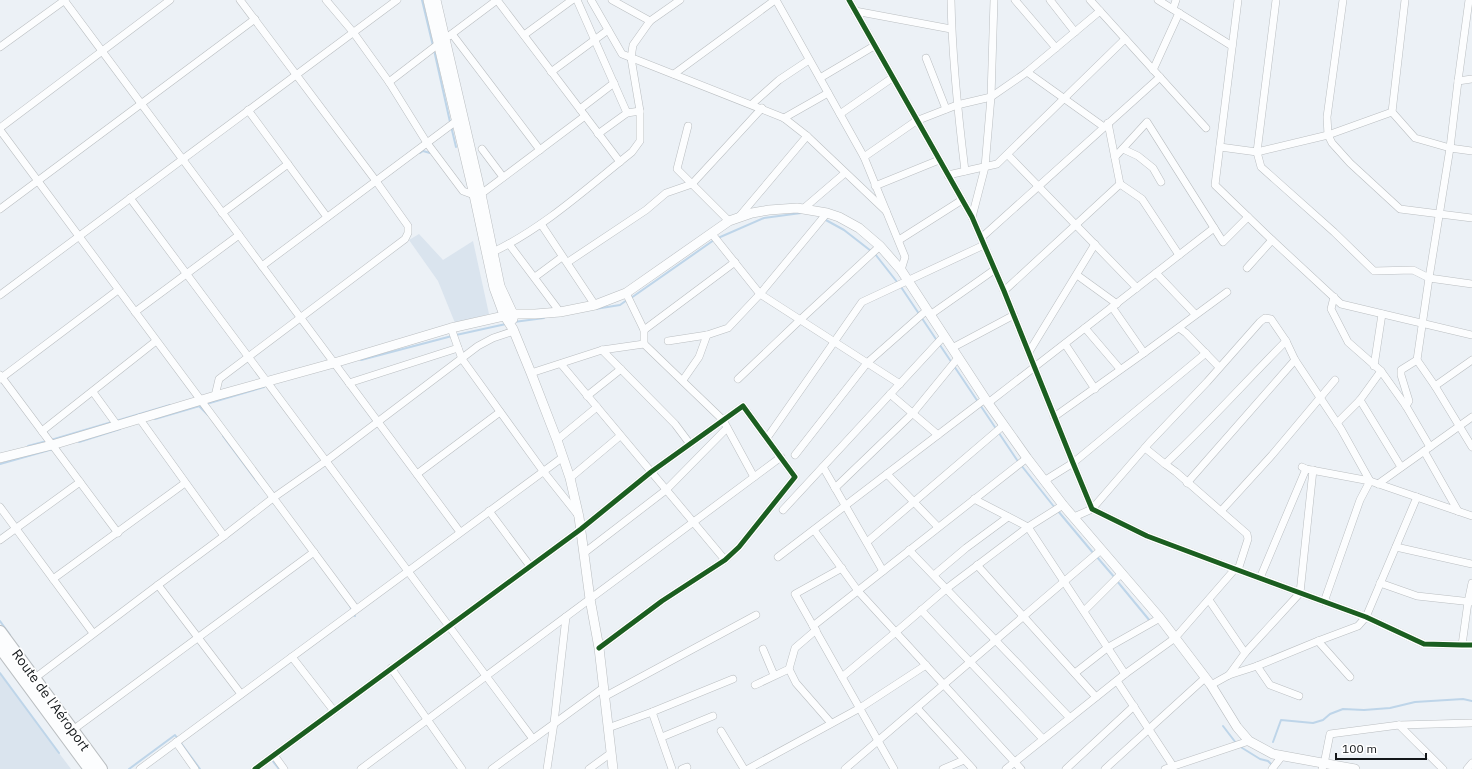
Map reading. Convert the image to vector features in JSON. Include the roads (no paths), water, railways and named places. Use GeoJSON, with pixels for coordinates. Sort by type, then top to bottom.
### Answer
{"type":"FeatureCollection","features":[{"type":"Feature","properties":{"kind":"highway","name":"Route de l'Aéroport"},"geometry":{"type":"LineString","coordinates":[[0,632],[34,678],[90,769]]}},
{"type":"Feature","properties":{"kind":"highway","name":"Route de l'Aéroport"},"geometry":{"type":"LineString","coordinates":[[0,646],[69,733],[101,769]]}},
{"type":"Feature","properties":{"kind":"main road"},"geometry":{"type":"LineString","coordinates":[[428,0],[445,39]]}},
{"type":"Feature","properties":{"kind":"main road"},"geometry":{"type":"LineString","coordinates":[[436,0],[445,39],[459,119],[493,252],[500,286],[513,330],[531,372],[563,457],[570,478],[579,517],[590,599],[599,648],[613,769]]}},
{"type":"Feature","properties":{"kind":"main road"},"geometry":{"type":"LineString","coordinates":[[478,194],[494,288],[509,314]]}},
{"type":"Feature","properties":{"kind":"main road"},"geometry":{"type":"LineString","coordinates":[[0,458],[52,445],[201,400],[334,364],[451,328],[509,314],[560,312],[595,305],[626,293],[733,220],[752,213],[769,210],[796,208],[827,213],[839,217],[859,228],[880,246],[901,270],[986,401],[1027,458],[1063,505],[1160,618],[1205,678],[1212,685],[1237,727],[1249,741],[1272,754],[1323,767],[1355,769]]}},
{"type":"Feature","properties":{"kind":"street"},"geometry":{"type":"LineString","coordinates":[[0,47],[64,0],[460,532]]}},
{"type":"Feature","properties":{"kind":"street"},"geometry":{"type":"LineString","coordinates":[[170,0],[0,129],[37,181],[356,609]]}},
{"type":"Feature","properties":{"kind":"street"},"geometry":{"type":"LineString","coordinates":[[216,396],[219,379],[405,239],[408,233],[408,226],[240,0]]}},
{"type":"Feature","properties":{"kind":"street"},"geometry":{"type":"LineString","coordinates":[[326,0],[353,32],[389,82],[427,143],[462,191],[478,194],[585,116]]}},
{"type":"Feature","properties":{"kind":"street"},"geometry":{"type":"LineString","coordinates":[[0,295],[396,0]]}},
{"type":"Feature","properties":{"kind":"street"},"geometry":{"type":"LineString","coordinates":[[389,82],[497,0],[620,162]]}},
{"type":"Feature","properties":{"kind":"street"},"geometry":{"type":"LineString","coordinates":[[524,35],[572,0]]}},
{"type":"Feature","properties":{"kind":"street"},"geometry":{"type":"LineString","coordinates":[[577,0],[627,113]]}},
{"type":"Feature","properties":{"kind":"street"},"geometry":{"type":"LineString","coordinates":[[591,0],[622,54],[752,104],[784,118],[807,136],[886,211]]}},
{"type":"Feature","properties":{"kind":"street"},"geometry":{"type":"LineString","coordinates":[[612,0],[650,21]]}},
{"type":"Feature","properties":{"kind":"street"},"geometry":{"type":"LineString","coordinates":[[493,252],[541,224],[632,152],[640,141],[640,112],[631,58],[633,45],[650,21],[680,0]]}},
{"type":"Feature","properties":{"kind":"street"},"geometry":{"type":"LineString","coordinates":[[674,74],[776,0],[864,157],[905,257],[901,270]]}},
{"type":"Feature","properties":{"kind":"street"},"geometry":{"type":"LineString","coordinates":[[849,0],[916,121],[972,216],[1035,366],[1054,417],[1092,509],[1147,536],[1366,617],[1424,644],[1462,646],[1472,645]]}},
{"type":"Feature","properties":{"kind":"street"},"geometry":{"type":"LineString","coordinates":[[951,0],[957,104],[965,171]]}},
{"type":"Feature","properties":{"kind":"street"},"geometry":{"type":"LineString","coordinates":[[972,216],[985,167],[991,97],[994,0]]}},
{"type":"Feature","properties":{"kind":"street"},"geometry":{"type":"LineString","coordinates":[[1014,0],[1056,48]]}},
{"type":"Feature","properties":{"kind":"street"},"geometry":{"type":"LineString","coordinates":[[1050,0],[1075,32]]}},
{"type":"Feature","properties":{"kind":"street"},"geometry":{"type":"LineString","coordinates":[[1090,0],[1206,128]]}},
{"type":"Feature","properties":{"kind":"street"},"geometry":{"type":"LineString","coordinates":[[1158,0],[1232,46]]}},
{"type":"Feature","properties":{"kind":"street"},"geometry":{"type":"LineString","coordinates":[[1153,70],[1176,11],[1176,0]]}},
{"type":"Feature","properties":{"kind":"street"},"geometry":{"type":"LineString","coordinates":[[1238,0],[1215,185],[1341,304],[1472,335]]}},
{"type":"Feature","properties":{"kind":"street"},"geometry":{"type":"LineString","coordinates":[[1276,0],[1257,152],[1261,167],[1334,232],[1374,271],[1413,270],[1428,278],[1472,284]]}},
{"type":"Feature","properties":{"kind":"street"},"geometry":{"type":"LineString","coordinates":[[1343,0],[1327,117],[1328,135],[1332,143],[1350,163],[1400,209],[1472,218]]}},
{"type":"Feature","properties":{"kind":"street"},"geometry":{"type":"LineString","coordinates":[[1405,0],[1392,112],[1415,138],[1450,148],[1472,150]]}},
{"type":"Feature","properties":{"kind":"street"},"geometry":{"type":"LineString","coordinates":[[1469,0],[1469,30],[1458,81],[1450,148],[1428,278],[1417,360],[1435,386],[1472,447]]}},
{"type":"Feature","properties":{"kind":"street"},"geometry":{"type":"LineString","coordinates":[[855,11],[952,29]]}},
{"type":"Feature","properties":{"kind":"street"},"geometry":{"type":"LineString","coordinates":[[864,157],[916,121],[957,104],[991,97],[1027,72],[1100,11]]}},
{"type":"Feature","properties":{"kind":"street"},"geometry":{"type":"LineString","coordinates":[[0,209],[255,19]]}},
{"type":"Feature","properties":{"kind":"street"},"geometry":{"type":"LineString","coordinates":[[552,72],[608,30]]}},
{"type":"Feature","properties":{"kind":"street"},"geometry":{"type":"LineString","coordinates":[[445,39],[540,150]]}},
{"type":"Feature","properties":{"kind":"street"},"geometry":{"type":"LineString","coordinates":[[948,175],[997,164],[1125,39]]}},
{"type":"Feature","properties":{"kind":"street"},"geometry":{"type":"LineString","coordinates":[[820,78],[874,46]]}},
{"type":"Feature","properties":{"kind":"street"},"geometry":{"type":"LineString","coordinates":[[926,58],[946,109]]}},
{"type":"Feature","properties":{"kind":"street"},"geometry":{"type":"LineString","coordinates":[[752,104],[779,80],[809,60]]}},
{"type":"Feature","properties":{"kind":"street"},"geometry":{"type":"LineString","coordinates":[[1027,72],[1065,99],[1106,125],[1115,157],[1120,184],[1142,199],[1179,255]]}},
{"type":"Feature","properties":{"kind":"street"},"geometry":{"type":"LineString","coordinates":[[767,438],[862,302],[983,241],[1039,186],[1160,77]]}},
{"type":"Feature","properties":{"kind":"street"},"geometry":{"type":"LineString","coordinates":[[840,114],[892,78]]}},
{"type":"Feature","properties":{"kind":"street"},"geometry":{"type":"LineString","coordinates":[[1458,81],[1472,79]]}},
{"type":"Feature","properties":{"kind":"street"},"geometry":{"type":"LineString","coordinates":[[580,109],[614,83]]}},
{"type":"Feature","properties":{"kind":"street"},"geometry":{"type":"LineString","coordinates":[[784,118],[828,92]]}},
{"type":"Feature","properties":{"kind":"street"},"geometry":{"type":"LineString","coordinates":[[568,262],[646,210],[666,193],[692,184],[762,108]]}},
{"type":"Feature","properties":{"kind":"street"},"geometry":{"type":"LineString","coordinates":[[248,110],[328,217]]}},
{"type":"Feature","properties":{"kind":"street"},"geometry":{"type":"LineString","coordinates":[[598,134],[627,113],[640,112]]}},
{"type":"Feature","properties":{"kind":"street"},"geometry":{"type":"LineString","coordinates":[[1220,147],[1257,152],[1328,135],[1392,112]]}},
{"type":"Feature","properties":{"kind":"street"},"geometry":{"type":"LineString","coordinates":[[262,266],[459,119]]}},
{"type":"Feature","properties":{"kind":"street"},"geometry":{"type":"LineString","coordinates":[[1115,157],[1147,122],[1223,242],[1248,217]]}},
{"type":"Feature","properties":{"kind":"street"},"geometry":{"type":"LineString","coordinates":[[688,126],[677,169],[733,220],[807,136]]}},
{"type":"Feature","properties":{"kind":"street"},"geometry":{"type":"LineString","coordinates":[[482,149],[503,177]]}},
{"type":"Feature","properties":{"kind":"street"},"geometry":{"type":"LineString","coordinates":[[1123,149],[1138,156],[1153,168],[1161,182]]}},
{"type":"Feature","properties":{"kind":"street"},"geometry":{"type":"LineString","coordinates":[[1008,154],[1137,288]]}},
{"type":"Feature","properties":{"kind":"street"},"geometry":{"type":"LineString","coordinates":[[875,186],[939,160]]}},
{"type":"Feature","properties":{"kind":"street"},"geometry":{"type":"LineString","coordinates":[[222,213],[288,164]]}},
{"type":"Feature","properties":{"kind":"street"},"geometry":{"type":"LineString","coordinates":[[803,209],[845,173]]}},
{"type":"Feature","properties":{"kind":"street"},"geometry":{"type":"LineString","coordinates":[[1004,291],[1120,184]]}},
{"type":"Feature","properties":{"kind":"street"},"geometry":{"type":"LineString","coordinates":[[130,198],[533,739]]}},
{"type":"Feature","properties":{"kind":"street"},"geometry":{"type":"LineString","coordinates":[[899,240],[962,200]]}},
{"type":"Feature","properties":{"kind":"street"},"geometry":{"type":"LineString","coordinates":[[668,341],[707,335],[728,328],[760,294],[827,213]]}},
{"type":"Feature","properties":{"kind":"street"},"geometry":{"type":"LineString","coordinates":[[541,224],[562,257],[568,262],[595,305]]}},
{"type":"Feature","properties":{"kind":"street"},"geometry":{"type":"LineString","coordinates":[[778,557],[938,435],[1065,344],[1214,228]]}},
{"type":"Feature","properties":{"kind":"street"},"geometry":{"type":"LineString","coordinates":[[712,234],[760,294],[900,384]]}},
{"type":"Feature","properties":{"kind":"street"},"geometry":{"type":"LineString","coordinates":[[135,312],[239,236]]}},
{"type":"Feature","properties":{"kind":"street"},"geometry":{"type":"LineString","coordinates":[[1247,268],[1272,240]]}},
{"type":"Feature","properties":{"kind":"street"},"geometry":{"type":"LineString","coordinates":[[509,244],[560,312]]}},
{"type":"Feature","properties":{"kind":"street"},"geometry":{"type":"LineString","coordinates":[[1029,352],[1095,244]]}},
{"type":"Feature","properties":{"kind":"street"},"geometry":{"type":"LineString","coordinates":[[738,379],[880,246]]}},
{"type":"Feature","properties":{"kind":"street"},"geometry":{"type":"LineString","coordinates":[[535,277],[562,257]]}},
{"type":"Feature","properties":{"kind":"street"},"geometry":{"type":"LineString","coordinates":[[644,330],[735,262]]}},
{"type":"Feature","properties":{"kind":"street"},"geometry":{"type":"LineString","coordinates":[[795,455],[867,363],[929,313],[994,270]]}},
{"type":"Feature","properties":{"kind":"street"},"geometry":{"type":"LineString","coordinates":[[1156,273],[1196,314]]}},
{"type":"Feature","properties":{"kind":"street"},"geometry":{"type":"LineString","coordinates":[[1077,275],[1114,306],[1144,354]]}},
{"type":"Feature","properties":{"kind":"street"},"geometry":{"type":"LineString","coordinates":[[118,290],[1,377],[118,533]]}},
{"type":"Feature","properties":{"kind":"street"},"geometry":{"type":"LineString","coordinates":[[1054,417],[1144,354],[1226,292]]}},
{"type":"Feature","properties":{"kind":"street"},"geometry":{"type":"LineString","coordinates":[[626,293],[644,330],[644,344],[723,420],[754,477]]}},
{"type":"Feature","properties":{"kind":"street"},"geometry":{"type":"LineString","coordinates":[[1334,297],[1331,309],[1348,342],[1381,371],[1406,406],[1430,447]]}},
{"type":"Feature","properties":{"kind":"street"},"geometry":{"type":"LineString","coordinates":[[1374,366],[1382,314]]}},
{"type":"Feature","properties":{"kind":"street"},"geometry":{"type":"LineString","coordinates":[[952,348],[1014,315]]}},
{"type":"Feature","properties":{"kind":"street"},"geometry":{"type":"LineString","coordinates":[[1074,517],[1092,509],[1145,448],[1208,382],[1265,318],[1271,319],[1286,341],[1295,360],[1337,423],[1370,481]]}},
{"type":"Feature","properties":{"kind":"street"},"geometry":{"type":"LineString","coordinates":[[451,328],[462,359],[543,471],[579,517]]}},
{"type":"Feature","properties":{"kind":"street"},"geometry":{"type":"LineString","coordinates":[[1085,328],[1120,370]]}},
{"type":"Feature","properties":{"kind":"street"},"geometry":{"type":"LineString","coordinates":[[1179,328],[1206,353],[1219,368]]}},
{"type":"Feature","properties":{"kind":"street"},"geometry":{"type":"LineString","coordinates":[[34,678],[478,346],[513,330]]}},
{"type":"Feature","properties":{"kind":"street"},"geometry":{"type":"LineString","coordinates":[[683,380],[699,357],[707,335]]}},
{"type":"Feature","properties":{"kind":"street"},"geometry":{"type":"LineString","coordinates":[[783,510],[944,336]]}},
{"type":"Feature","properties":{"kind":"street"},"geometry":{"type":"LineString","coordinates":[[42,431],[156,341]]}},
{"type":"Feature","properties":{"kind":"street"},"geometry":{"type":"LineString","coordinates":[[1165,464],[1198,433],[1286,341]]}},
{"type":"Feature","properties":{"kind":"street"},"geometry":{"type":"LineString","coordinates":[[531,372],[561,364],[602,350],[644,344]]}},
{"type":"Feature","properties":{"kind":"street"},"geometry":{"type":"LineString","coordinates":[[1065,344],[1095,389]]}},
{"type":"Feature","properties":{"kind":"street"},"geometry":{"type":"LineString","coordinates":[[349,383],[458,348]]}},
{"type":"Feature","properties":{"kind":"street"},"geometry":{"type":"LineString","coordinates":[[602,350],[675,424],[690,444]]}},
{"type":"Feature","properties":{"kind":"street"},"geometry":{"type":"LineString","coordinates":[[1044,481],[1073,463],[1206,353]]}},
{"type":"Feature","properties":{"kind":"street"},"geometry":{"type":"LineString","coordinates":[[835,488],[913,413],[958,358]]}},
{"type":"Feature","properties":{"kind":"street"},"geometry":{"type":"LineString","coordinates":[[1187,483],[1295,360]]}},
{"type":"Feature","properties":{"kind":"street"},"geometry":{"type":"LineString","coordinates":[[1406,406],[1410,401],[1401,375],[1401,370],[1417,360]]}},
{"type":"Feature","properties":{"kind":"street"},"geometry":{"type":"LineString","coordinates":[[1435,386],[1472,360]]}},
{"type":"Feature","properties":{"kind":"street"},"geometry":{"type":"LineString","coordinates":[[561,364],[725,560]]}},
{"type":"Feature","properties":{"kind":"street"},"geometry":{"type":"LineString","coordinates":[[587,396],[621,369]]}},
{"type":"Feature","properties":{"kind":"street"},"geometry":{"type":"LineString","coordinates":[[1337,423],[1360,400],[1381,371]]}},
{"type":"Feature","properties":{"kind":"street"},"geometry":{"type":"LineString","coordinates":[[1221,511],[1267,461],[1335,380]]}},
{"type":"Feature","properties":{"kind":"street"},"geometry":{"type":"LineString","coordinates":[[93,392],[118,425]]}},
{"type":"Feature","properties":{"kind":"street"},"geometry":{"type":"LineString","coordinates":[[890,394],[938,435]]}},
{"type":"Feature","properties":{"kind":"street"},"geometry":{"type":"LineString","coordinates":[[1360,400],[1401,467]]}},
{"type":"Feature","properties":{"kind":"street"},"geometry":{"type":"LineString","coordinates":[[255,769],[581,529],[651,472],[742,406],[795,476],[739,547],[725,560],[662,601],[599,648]]}},
{"type":"Feature","properties":{"kind":"street"},"geometry":{"type":"LineString","coordinates":[[557,440],[597,408]]}},
{"type":"Feature","properties":{"kind":"street"},"geometry":{"type":"LineString","coordinates":[[417,474],[500,412]]}},
{"type":"Feature","properties":{"kind":"street"},"geometry":{"type":"LineString","coordinates":[[1378,484],[1472,417]]}},
{"type":"Feature","properties":{"kind":"street"},"geometry":{"type":"LineString","coordinates":[[139,418],[224,536]]}},
{"type":"Feature","properties":{"kind":"street"},"geometry":{"type":"LineString","coordinates":[[867,542],[1004,425]]}},
{"type":"Feature","properties":{"kind":"street"},"geometry":{"type":"LineString","coordinates":[[584,553],[666,490],[727,428]]}},
{"type":"Feature","properties":{"kind":"street"},"geometry":{"type":"LineString","coordinates":[[570,478],[620,436]]}},
{"type":"Feature","properties":{"kind":"street"},"geometry":{"type":"LineString","coordinates":[[1006,769],[1125,674],[1175,638],[1236,570],[1248,539],[1247,534],[1145,448]]}},
{"type":"Feature","properties":{"kind":"street"},"geometry":{"type":"LineString","coordinates":[[1424,452],[1458,511]]}},
{"type":"Feature","properties":{"kind":"street"},"geometry":{"type":"LineString","coordinates":[[140,769],[563,457]]}},
{"type":"Feature","properties":{"kind":"street"},"geometry":{"type":"LineString","coordinates":[[363,768],[781,457]]}},
{"type":"Feature","properties":{"kind":"street"},"geometry":{"type":"LineString","coordinates":[[831,724],[796,683],[789,669],[795,648],[814,628],[858,591],[1027,458]]}},
{"type":"Feature","properties":{"kind":"street"},"geometry":{"type":"LineString","coordinates":[[823,467],[883,571]]}},
{"type":"Feature","properties":{"kind":"street"},"geometry":{"type":"LineString","coordinates":[[1307,469],[1370,481],[1472,516]]}},
{"type":"Feature","properties":{"kind":"street"},"geometry":{"type":"LineString","coordinates":[[1260,578],[1307,469]]}},
{"type":"Feature","properties":{"kind":"street"},"geometry":{"type":"LineString","coordinates":[[1229,675],[1245,653],[1300,593],[1307,469]]}},
{"type":"Feature","properties":{"kind":"street"},"geometry":{"type":"LineString","coordinates":[[887,474],[938,528]]}},
{"type":"Feature","properties":{"kind":"street"},"geometry":{"type":"LineString","coordinates":[[1324,602],[1360,500],[1370,481]]}},
{"type":"Feature","properties":{"kind":"street"},"geometry":{"type":"LineString","coordinates":[[0,540],[80,482]]}},
{"type":"Feature","properties":{"kind":"street"},"geometry":{"type":"LineString","coordinates":[[53,579],[185,483]]}},
{"type":"Feature","properties":{"kind":"street"},"geometry":{"type":"LineString","coordinates":[[1212,685],[1229,675],[1257,666],[1358,626],[1366,617],[1417,497]]}},
{"type":"Feature","properties":{"kind":"street"},"geometry":{"type":"LineString","coordinates":[[974,500],[1028,527],[1125,674]]}},
{"type":"Feature","properties":{"kind":"street"},"geometry":{"type":"LineString","coordinates":[[842,677],[946,589],[1028,527],[1063,505]]}},
{"type":"Feature","properties":{"kind":"street"},"geometry":{"type":"LineString","coordinates":[[0,507],[93,633]]}},
{"type":"Feature","properties":{"kind":"street"},"geometry":{"type":"LineString","coordinates":[[490,511],[530,566]]}},
{"type":"Feature","properties":{"kind":"street"},"geometry":{"type":"LineString","coordinates":[[934,575],[966,548],[1008,517]]}},
{"type":"Feature","properties":{"kind":"street"},"geometry":{"type":"LineString","coordinates":[[814,530],[858,591],[1021,769]]}},
{"type":"Feature","properties":{"kind":"street"},"geometry":{"type":"LineString","coordinates":[[1396,547],[1472,564]]}},
{"type":"Feature","properties":{"kind":"street"},"geometry":{"type":"LineString","coordinates":[[909,550],[1070,718]]}},
{"type":"Feature","properties":{"kind":"street"},"geometry":{"type":"LineString","coordinates":[[845,769],[1101,550]]}},
{"type":"Feature","properties":{"kind":"street"},"geometry":{"type":"LineString","coordinates":[[69,733],[314,552]]}},
{"type":"Feature","properties":{"kind":"street"},"geometry":{"type":"LineString","coordinates":[[977,565],[1096,697]]}},
{"type":"Feature","properties":{"kind":"street"},"geometry":{"type":"LineString","coordinates":[[842,568],[795,594],[879,740],[894,769]]}},
{"type":"Feature","properties":{"kind":"street"},"geometry":{"type":"LineString","coordinates":[[1084,611],[1122,573]]}},
{"type":"Feature","properties":{"kind":"street"},"geometry":{"type":"LineString","coordinates":[[1380,582],[1417,596],[1470,602]]}},
{"type":"Feature","properties":{"kind":"street"},"geometry":{"type":"LineString","coordinates":[[1462,646],[1472,583]]}},
{"type":"Feature","properties":{"kind":"street"},"geometry":{"type":"LineString","coordinates":[[158,584],[241,694]]}},
{"type":"Feature","properties":{"kind":"street"},"geometry":{"type":"LineString","coordinates":[[1209,600],[1245,653]]}},
{"type":"Feature","properties":{"kind":"street"},"geometry":{"type":"LineString","coordinates":[[921,610],[1044,739]]}},
{"type":"Feature","properties":{"kind":"street"},"geometry":{"type":"LineString","coordinates":[[492,769],[554,724],[603,692],[756,615]]}},
{"type":"Feature","properties":{"kind":"street"},"geometry":{"type":"LineString","coordinates":[[548,769],[566,617]]}},
{"type":"Feature","properties":{"kind":"street"},"geometry":{"type":"LineString","coordinates":[[1075,673],[1107,648],[1160,618]]}},
{"type":"Feature","properties":{"kind":"street"},"geometry":{"type":"LineString","coordinates":[[1318,641],[1350,677]]}},
{"type":"Feature","properties":{"kind":"street"},"geometry":{"type":"LineString","coordinates":[[763,649],[774,675]]}},
{"type":"Feature","properties":{"kind":"street"},"geometry":{"type":"LineString","coordinates":[[292,657],[334,711]]}},
{"type":"Feature","properties":{"kind":"street"},"geometry":{"type":"LineString","coordinates":[[748,769],[860,708],[926,665]]}},
{"type":"Feature","properties":{"kind":"street"},"geometry":{"type":"LineString","coordinates":[[1257,666],[1270,685],[1299,696]]}},
{"type":"Feature","properties":{"kind":"street"},"geometry":{"type":"LineString","coordinates":[[391,668],[462,769]]}},
{"type":"Feature","properties":{"kind":"street"},"geometry":{"type":"LineString","coordinates":[[755,685],[789,669]]}},
{"type":"Feature","properties":{"kind":"street"},"geometry":{"type":"LineString","coordinates":[[1105,769],[1205,678]]}},
{"type":"Feature","properties":{"kind":"street"},"geometry":{"type":"LineString","coordinates":[[608,728],[733,679]]}},
{"type":"Feature","properties":{"kind":"street"},"geometry":{"type":"LineString","coordinates":[[1117,681],[1173,766]]}},
{"type":"Feature","properties":{"kind":"street"},"geometry":{"type":"LineString","coordinates":[[1066,769],[1134,706]]}},
{"type":"Feature","properties":{"kind":"street"},"geometry":{"type":"LineString","coordinates":[[917,708],[973,769]]}},
{"type":"Feature","properties":{"kind":"street"},"geometry":{"type":"LineString","coordinates":[[652,712],[672,769]]}},
{"type":"Feature","properties":{"kind":"street"},"geometry":{"type":"LineString","coordinates":[[662,737],[713,716]]}},
{"type":"Feature","properties":{"kind":"street"},"geometry":{"type":"LineString","coordinates":[[1323,767],[1330,734],[1399,725],[1472,723]]}},
{"type":"Feature","properties":{"kind":"street"},"geometry":{"type":"LineString","coordinates":[[1399,725],[1443,769]]}},
{"type":"Feature","properties":{"kind":"street"},"geometry":{"type":"LineString","coordinates":[[721,731],[744,769]]}},
{"type":"Feature","properties":{"kind":"street"},"geometry":{"type":"LineString","coordinates":[[1165,769],[1249,741]]}},
{"type":"Feature","properties":{"kind":"street"},"geometry":{"type":"LineString","coordinates":[[176,742],[195,769]]}},
{"type":"Feature","properties":{"kind":"street"},"geometry":{"type":"LineString","coordinates":[[588,769],[611,753]]}},
{"type":"Feature","properties":{"kind":"street"},"geometry":{"type":"LineString","coordinates":[[274,755],[284,769]]}},
{"type":"Feature","properties":{"kind":"street"},"geometry":{"type":"LineString","coordinates":[[1272,769],[1282,756]]}},
{"type":"Feature","properties":{"kind":"street"},"geometry":{"type":"LineString","coordinates":[[943,769],[964,760]]}},
{"type":"Feature","properties":{"kind":"street"},"geometry":{"type":"LineString","coordinates":[[1467,769],[1472,763]]}},
{"type":"Feature","properties":{"kind":"waterway"},"geometry":{"type":"LineString","coordinates":[[422,0],[433,46]]}},
{"type":"Feature","properties":{"kind":"waterway"},"geometry":{"type":"LineString","coordinates":[[434,50],[450,122]]}},
{"type":"Feature","properties":{"kind":"waterway"},"geometry":{"type":"LineString","coordinates":[[451,126],[456,147]]}},
{"type":"Feature","properties":{"kind":"waterway"},"geometry":{"type":"LineString","coordinates":[[420,153],[423,151],[430,153]]}},
{"type":"Feature","properties":{"kind":"waterway"},"geometry":{"type":"LineString","coordinates":[[718,238],[764,218],[801,213]]}},
{"type":"Feature","properties":{"kind":"waterway"},"geometry":{"type":"LineString","coordinates":[[824,219],[844,230],[871,251]]}},
{"type":"Feature","properties":{"kind":"waterway"},"geometry":{"type":"LineString","coordinates":[[631,298],[714,240]]}},
{"type":"Feature","properties":{"kind":"waterway"},"geometry":{"type":"LineString","coordinates":[[875,254],[901,287],[1017,460],[1055,508]]}},
{"type":"Feature","properties":{"kind":"waterway"},"geometry":{"type":"LineString","coordinates":[[595,309],[620,305],[627,300]]}},
{"type":"Feature","properties":{"kind":"waterway"},"geometry":{"type":"LineString","coordinates":[[514,322],[544,318]]}},
{"type":"Feature","properties":{"kind":"waterway"},"geometry":{"type":"LineString","coordinates":[[456,335],[506,324]]}},
{"type":"Feature","properties":{"kind":"waterway"},"geometry":{"type":"LineString","coordinates":[[361,360],[452,336]]}},
{"type":"Feature","properties":{"kind":"waterway"},"geometry":{"type":"LineString","coordinates":[[155,419],[264,387]]}},
{"type":"Feature","properties":{"kind":"waterway"},"geometry":{"type":"LineString","coordinates":[[116,421],[170,405]]}},
{"type":"Feature","properties":{"kind":"waterway"},"geometry":{"type":"LineString","coordinates":[[198,405],[208,415]]}},
{"type":"Feature","properties":{"kind":"waterway"},"geometry":{"type":"LineString","coordinates":[[51,440],[112,422]]}},
{"type":"Feature","properties":{"kind":"waterway"},"geometry":{"type":"LineString","coordinates":[[79,442],[120,429]]}},
{"type":"Feature","properties":{"kind":"waterway"},"geometry":{"type":"LineString","coordinates":[[223,436],[259,484]]}},
{"type":"Feature","properties":{"kind":"waterway"},"geometry":{"type":"LineString","coordinates":[[28,446],[47,441]]}},
{"type":"Feature","properties":{"kind":"waterway"},"geometry":{"type":"LineString","coordinates":[[0,464],[53,449]]}},
{"type":"Feature","properties":{"kind":"waterway"},"geometry":{"type":"LineString","coordinates":[[1058,511],[1094,554]]}},
{"type":"Feature","properties":{"kind":"waterway"},"geometry":{"type":"LineString","coordinates":[[1097,557],[1115,578]]}},
{"type":"Feature","properties":{"kind":"waterway"},"geometry":{"type":"LineString","coordinates":[[1117,581],[1150,621]]}},
{"type":"Feature","properties":{"kind":"waterway"},"geometry":{"type":"LineString","coordinates":[[350,606],[355,616]]}},
{"type":"Feature","properties":{"kind":"waterway"},"geometry":{"type":"LineString","coordinates":[[0,621],[10,635]]}},
{"type":"Feature","properties":{"kind":"waterway"},"geometry":{"type":"LineString","coordinates":[[17,645],[76,726]]}},
{"type":"Feature","properties":{"kind":"waterway"},"geometry":{"type":"LineString","coordinates":[[0,673],[59,753]]}},
{"type":"Feature","properties":{"kind":"waterway"},"geometry":{"type":"LineString","coordinates":[[1273,742],[1281,720],[1313,723],[1323,720],[1330,714],[1343,709],[1364,710],[1390,708],[1415,702],[1463,699],[1472,701]]}},
{"type":"Feature","properties":{"kind":"waterway"},"geometry":{"type":"LineString","coordinates":[[1223,726],[1236,743]]}},
{"type":"Feature","properties":{"kind":"waterway"},"geometry":{"type":"LineString","coordinates":[[129,769],[175,735],[200,769]]}},
{"type":"Feature","properties":{"kind":"waterway"},"geometry":{"type":"LineString","coordinates":[[1239,746],[1260,759],[1268,761],[1272,765],[1271,767]]}},
{"type":"Feature","properties":{"kind":"waterway"},"geometry":{"type":"LineString","coordinates":[[272,760],[279,769]]}}]}
